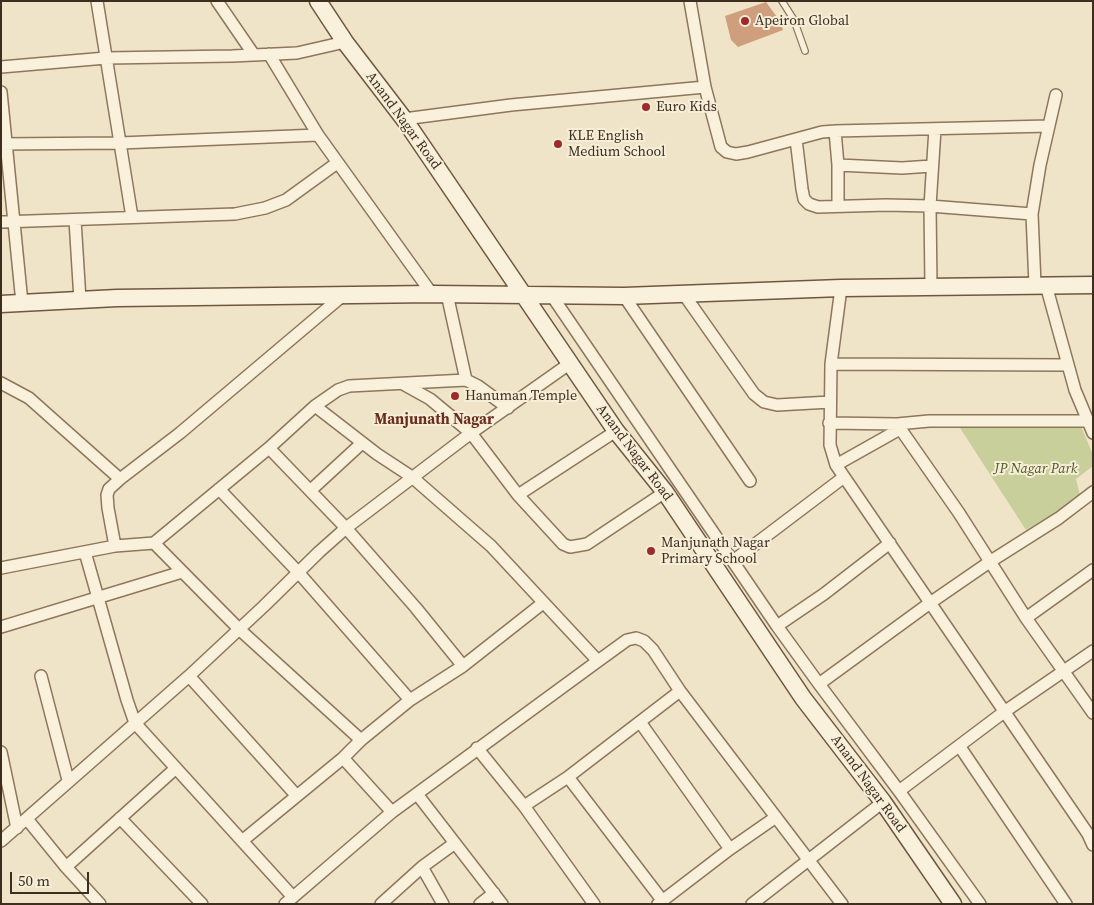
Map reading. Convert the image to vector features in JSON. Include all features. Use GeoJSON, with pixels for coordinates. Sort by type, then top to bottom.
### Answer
{"type":"FeatureCollection","features":[{"type":"Feature","properties":{"kind":"street"},"geometry":{"type":"LineString","coordinates":[[97,1],[132,217]]}},
{"type":"Feature","properties":{"kind":"street"},"geometry":{"type":"LineString","coordinates":[[217,1],[254,55]]}},
{"type":"Feature","properties":{"kind":"street","name":"Anand Nagar Road"},"geometry":{"type":"LineString","coordinates":[[318,1],[345,42],[404,119],[616,431],[665,492],[804,698],[883,802],[953,904]]}},
{"type":"Feature","properties":{"kind":"street"},"geometry":{"type":"LineString","coordinates":[[690,1],[705,87],[721,147],[727,152],[736,154],[748,152],[822,132],[1049,126]]}},
{"type":"Feature","properties":{"kind":"street"},"geometry":{"type":"LineString","coordinates":[[1,67],[106,58],[297,53],[345,42]]}},
{"type":"Feature","properties":{"kind":"street"},"geometry":{"type":"LineString","coordinates":[[269,54],[318,136],[337,163],[440,294],[466,380]]}},
{"type":"Feature","properties":{"kind":"street"},"geometry":{"type":"LineString","coordinates":[[404,119],[511,105],[705,87]]}},
{"type":"Feature","properties":{"kind":"street"},"geometry":{"type":"LineString","coordinates":[[1,92],[7,222],[22,303]]}},
{"type":"Feature","properties":{"kind":"street"},"geometry":{"type":"LineString","coordinates":[[1056,95],[1032,214],[1040,285],[1075,390],[1093,433]]}},
{"type":"Feature","properties":{"kind":"street"},"geometry":{"type":"LineString","coordinates":[[931,287],[930,206],[935,128]]}},
{"type":"Feature","properties":{"kind":"street"},"geometry":{"type":"LineString","coordinates":[[835,131],[838,165],[838,206]]}},
{"type":"Feature","properties":{"kind":"street"},"geometry":{"type":"LineString","coordinates":[[4,143],[120,143],[318,136]]}},
{"type":"Feature","properties":{"kind":"street"},"geometry":{"type":"LineString","coordinates":[[796,139],[804,199],[809,204],[818,206],[930,206],[1032,214]]}},
{"type":"Feature","properties":{"kind":"street"},"geometry":{"type":"LineString","coordinates":[[7,222],[235,214],[265,208],[286,200],[337,163]]}},
{"type":"Feature","properties":{"kind":"street"},"geometry":{"type":"LineString","coordinates":[[838,165],[902,168],[932,166]]}},
{"type":"Feature","properties":{"kind":"street"},"geometry":{"type":"LineString","coordinates":[[75,220],[80,300]]}},
{"type":"Feature","properties":{"kind":"street"},"geometry":{"type":"LineString","coordinates":[[1,304],[117,298],[341,297],[440,294],[624,296],[841,288],[1093,285]]}},
{"type":"Feature","properties":{"kind":"street"},"geometry":{"type":"LineString","coordinates":[[841,288],[831,364],[829,422],[830,445],[836,465],[1088,834],[1093,845]]}},
{"type":"Feature","properties":{"kind":"street"},"geometry":{"type":"LineString","coordinates":[[683,293],[754,394],[764,402],[777,405],[830,402]]}},
{"type":"Feature","properties":{"kind":"street"},"geometry":{"type":"LineString","coordinates":[[552,296],[777,626],[900,791],[980,904]]}},
{"type":"Feature","properties":{"kind":"street"},"geometry":{"type":"LineString","coordinates":[[624,296],[750,481]]}},
{"type":"Feature","properties":{"kind":"street"},"geometry":{"type":"LineString","coordinates":[[115,546],[107,495],[109,489],[180,433],[341,297]]}},
{"type":"Feature","properties":{"kind":"street"},"geometry":{"type":"LineString","coordinates":[[1,841],[68,780],[189,676],[346,528],[471,433],[569,364]]}},
{"type":"Feature","properties":{"kind":"street"},"geometry":{"type":"LineString","coordinates":[[831,364],[1068,365]]}},
{"type":"Feature","properties":{"kind":"street"},"geometry":{"type":"LineString","coordinates":[[1,568],[115,546],[154,543],[269,448],[315,406],[338,390],[349,386],[466,380],[478,386],[508,408]]}},
{"type":"Feature","properties":{"kind":"street"},"geometry":{"type":"LineString","coordinates":[[1,382],[29,398],[120,479]]}},
{"type":"Feature","properties":{"kind":"street"},"geometry":{"type":"LineString","coordinates":[[403,384],[430,399],[471,433],[518,495],[563,544],[570,547],[587,544],[665,492]]}},
{"type":"Feature","properties":{"kind":"street"},"geometry":{"type":"LineString","coordinates":[[315,406],[362,443],[412,477],[491,546],[598,661]]}},
{"type":"Feature","properties":{"kind":"street"},"geometry":{"type":"LineString","coordinates":[[829,422],[898,426],[929,421],[1087,420]]}},
{"type":"Feature","properties":{"kind":"street"},"geometry":{"type":"LineString","coordinates":[[836,465],[898,426]]}},
{"type":"Feature","properties":{"kind":"street"},"geometry":{"type":"LineString","coordinates":[[898,426],[991,561],[1026,618],[1093,713]]}},
{"type":"Feature","properties":{"kind":"street"},"geometry":{"type":"LineString","coordinates":[[518,495],[616,431]]}},
{"type":"Feature","properties":{"kind":"street"},"geometry":{"type":"LineString","coordinates":[[310,490],[362,443]]}},
{"type":"Feature","properties":{"kind":"street"},"geometry":{"type":"LineString","coordinates":[[269,448],[346,528],[463,666]]}},
{"type":"Feature","properties":{"kind":"street"},"geometry":{"type":"LineString","coordinates":[[734,561],[844,477]]}},
{"type":"Feature","properties":{"kind":"street"},"geometry":{"type":"LineString","coordinates":[[219,489],[298,572],[410,700]]}},
{"type":"Feature","properties":{"kind":"street"},"geometry":{"type":"LineString","coordinates":[[819,684],[930,603],[991,561],[1059,518],[1093,492]]}},
{"type":"Feature","properties":{"kind":"street"},"geometry":{"type":"LineString","coordinates":[[154,543],[239,629],[361,740]]}},
{"type":"Feature","properties":{"kind":"street"},"geometry":{"type":"LineString","coordinates":[[777,626],[824,594],[890,544]]}},
{"type":"Feature","properties":{"kind":"street"},"geometry":{"type":"LineString","coordinates":[[85,552],[135,723],[242,841],[289,900],[392,812],[627,640],[636,638],[644,641],[653,650],[680,691],[776,817],[836,902]]}},
{"type":"Feature","properties":{"kind":"street"},"geometry":{"type":"LineString","coordinates":[[1026,618],[1093,570]]}},
{"type":"Feature","properties":{"kind":"street"},"geometry":{"type":"LineString","coordinates":[[1,627],[182,572]]}},
{"type":"Feature","properties":{"kind":"street"},"geometry":{"type":"LineString","coordinates":[[242,841],[410,700],[463,666],[543,603]]}},
{"type":"Feature","properties":{"kind":"street"},"geometry":{"type":"LineString","coordinates":[[900,791],[1004,712],[1093,650]]}},
{"type":"Feature","properties":{"kind":"street"},"geometry":{"type":"LineString","coordinates":[[41,676],[68,780]]}},
{"type":"Feature","properties":{"kind":"street"},"geometry":{"type":"LineString","coordinates":[[189,676],[296,795]]}},
{"type":"Feature","properties":{"kind":"street"},"geometry":{"type":"LineString","coordinates":[[524,806],[568,777],[680,691]]}},
{"type":"Feature","properties":{"kind":"street"},"geometry":{"type":"LineString","coordinates":[[640,722],[730,849]]}},
{"type":"Feature","properties":{"kind":"street"},"geometry":{"type":"LineString","coordinates":[[960,747],[1066,904]]}},
{"type":"Feature","properties":{"kind":"street"},"geometry":{"type":"LineString","coordinates":[[478,748],[524,806],[594,904]]}},
{"type":"Feature","properties":{"kind":"street"},"geometry":{"type":"LineString","coordinates":[[1,752],[17,828]]}},
{"type":"Feature","properties":{"kind":"street"},"geometry":{"type":"LineString","coordinates":[[343,758],[392,812]]}},
{"type":"Feature","properties":{"kind":"street"},"geometry":{"type":"LineString","coordinates":[[66,867],[176,768]]}},
{"type":"Feature","properties":{"kind":"street"},"geometry":{"type":"LineString","coordinates":[[568,777],[660,902],[776,817]]}},
{"type":"Feature","properties":{"kind":"street"},"geometry":{"type":"LineString","coordinates":[[417,794],[502,904]]}},
{"type":"Feature","properties":{"kind":"street"},"geometry":{"type":"LineString","coordinates":[[752,904],[883,802]]}},
{"type":"Feature","properties":{"kind":"street"},"geometry":{"type":"LineString","coordinates":[[120,818],[202,904]]}},
{"type":"Feature","properties":{"kind":"street"},"geometry":{"type":"LineString","coordinates":[[27,819],[66,867],[100,904]]}},
{"type":"Feature","properties":{"kind":"street"},"geometry":{"type":"LineString","coordinates":[[382,904],[422,867],[455,843]]}},
{"type":"Feature","properties":{"kind":"street"},"geometry":{"type":"LineString","coordinates":[[422,867],[443,904]]}},
{"type":"Feature","properties":{"kind":"street"},"geometry":{"type":"LineString","coordinates":[[480,904],[494,893]]}},
{"type":"Feature","properties":{"kind":"lane"},"geometry":{"type":"LineString","coordinates":[[782,1],[794,20],[805,51]]}},
{"type":"Feature","properties":{"kind":"green space","name":"JP Nagar Park"},"geometry":{"type":"Polygon","coordinates":[[[1081,426],[1093,455],[1093,466],[1076,479],[1081,499],[1026,530],[960,428],[1081,426]]]}},
{"type":"Feature","properties":{"kind":"building"},"geometry":{"type":"Polygon","coordinates":[[[766,2],[780,21],[783,30],[738,47],[731,40],[725,16],[766,2]]]}},
{"type":"Feature","properties":{"kind":"place","name":"Apeiron Global"},"geometry":{"type":"Point","coordinates":[745,21]}},
{"type":"Feature","properties":{"kind":"place","name":"Euro Kids"},"geometry":{"type":"Point","coordinates":[646,107]}},
{"type":"Feature","properties":{"kind":"place","name":"KLE English Medium School"},"geometry":{"type":"Point","coordinates":[558,144]}},
{"type":"Feature","properties":{"kind":"place","name":"Hanuman Temple"},"geometry":{"type":"Point","coordinates":[455,396]}},
{"type":"Feature","properties":{"kind":"place","name":"Manjunath Nagar Primary School"},"geometry":{"type":"Point","coordinates":[651,551]}},
{"type":"Feature","properties":{"kind":"district","name":"Manjunath Nagar"},"geometry":{"type":"Point","coordinates":[434,420]}}]}
